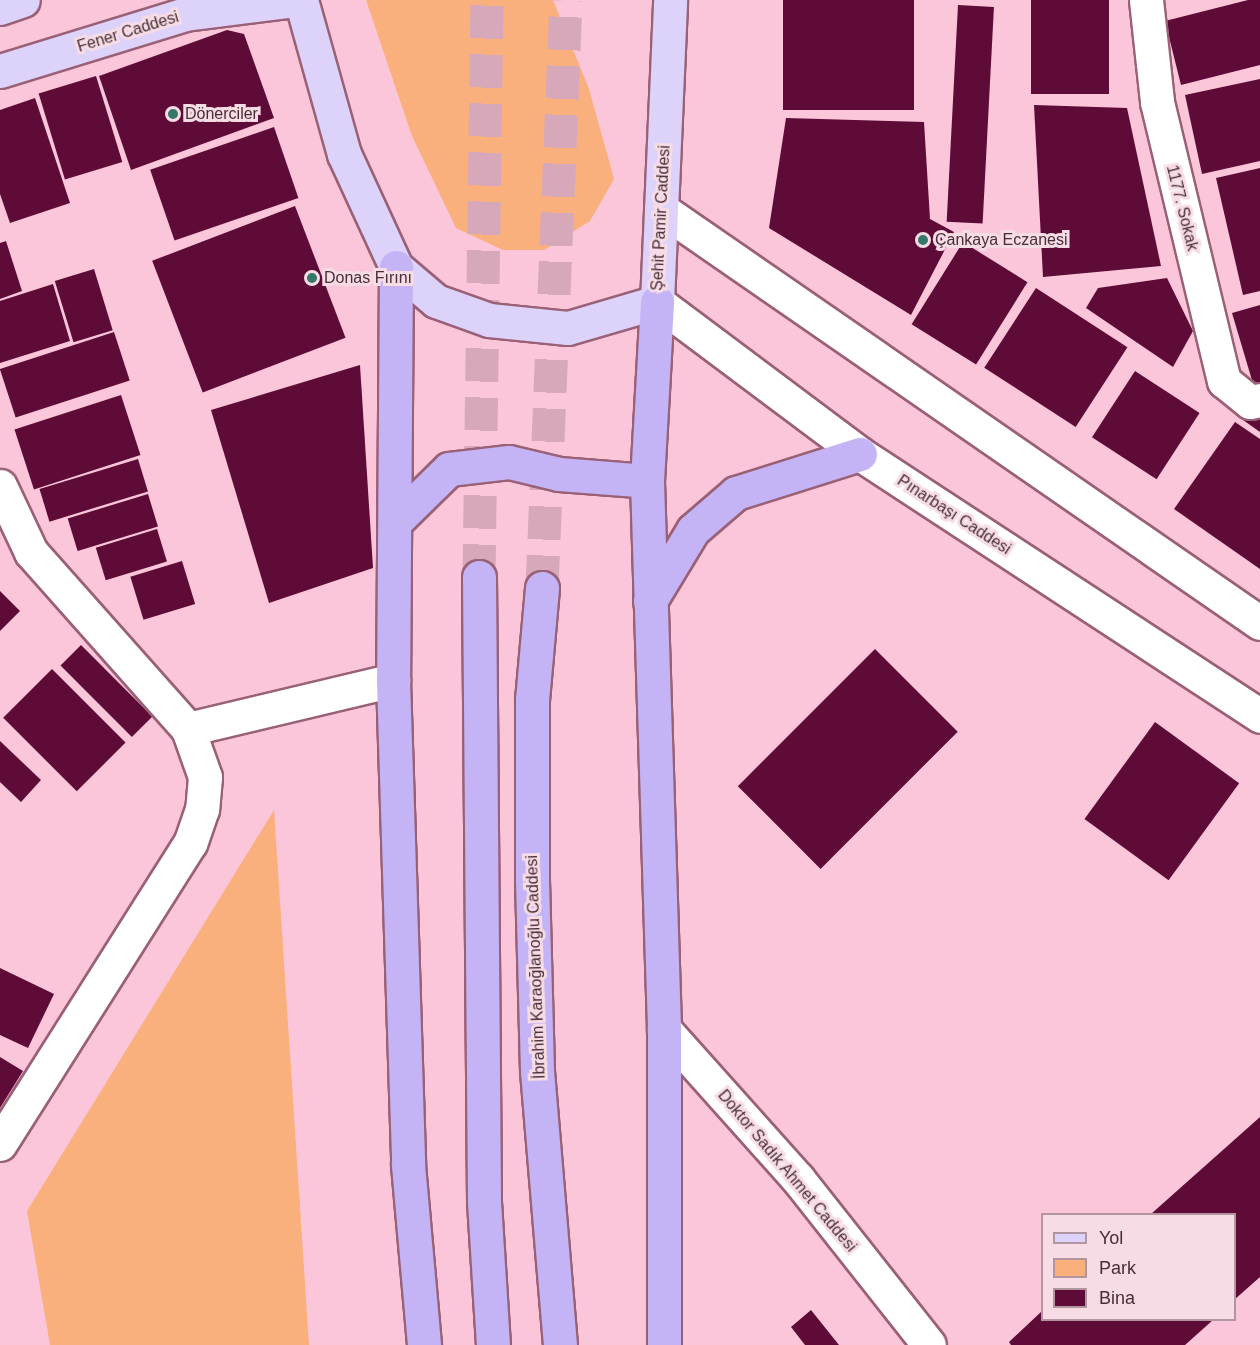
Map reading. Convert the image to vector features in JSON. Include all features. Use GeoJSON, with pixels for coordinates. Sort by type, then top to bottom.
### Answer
{"type":"FeatureCollection","features":[{"type":"Feature","properties":{"kind":"highway"},"geometry":{"type":"LineString","coordinates":[[396,267],[396,521],[393,680],[408,1165],[424,1345]]}},
{"type":"Feature","properties":{"kind":"highway"},"geometry":{"type":"LineString","coordinates":[[657,302],[647,481],[664,1029],[664,1345]]}},
{"type":"Feature","properties":{"kind":"highway"},"geometry":{"type":"LineString","coordinates":[[650,601],[693,530],[736,493],[860,454]]}},
{"type":"Feature","properties":{"kind":"highway"},"geometry":{"type":"LineString","coordinates":[[396,521],[449,469],[509,462],[559,474],[647,481]]}},
{"type":"Feature","properties":{"kind":"highway"},"geometry":{"type":"LineString","coordinates":[[479,577],[484,1202],[493,1345]]}},
{"type":"Feature","properties":{"kind":"highway","name":"İbrahim Karaoğlanoğlu Caddesi"},"geometry":{"type":"LineString","coordinates":[[542,588],[532,700],[532,880],[537,1071],[560,1345]]}},
{"type":"Feature","properties":{"kind":"main road"},"geometry":{"type":"LineString","coordinates":[[0,8],[23,0]]}},
{"type":"Feature","properties":{"kind":"main road","name":"Fener Caddesi"},"geometry":{"type":"LineString","coordinates":[[0,71],[185,14],[294,0]]}},
{"type":"Feature","properties":{"kind":"main road","name":"Şehit Pamir Caddesi"},"geometry":{"type":"LineString","coordinates":[[301,0],[344,154],[396,267],[436,301],[489,320],[568,328],[657,302],[670,0]]}},
{"type":"Feature","properties":{"kind":"street","name":"1177. Sokak"},"geometry":{"type":"LineString","coordinates":[[1146,0],[1157,102],[1224,381],[1255,401]]}},
{"type":"Feature","properties":{"kind":"street"},"geometry":{"type":"LineString","coordinates":[[661,209],[1260,623]]}},
{"type":"Feature","properties":{"kind":"street","name":"Pınarbaşı Caddesi"},"geometry":{"type":"LineString","coordinates":[[657,302],[860,454],[1260,716]]}},
{"type":"Feature","properties":{"kind":"street"},"geometry":{"type":"LineString","coordinates":[[0,486],[31,552],[188,729],[205,777],[202,809],[190,843],[0,1144]]}},
{"type":"Feature","properties":{"kind":"street"},"geometry":{"type":"LineString","coordinates":[[188,729],[393,680]]}},
{"type":"Feature","properties":{"kind":"street","name":"Doktor Sadık Ahmet Caddesi"},"geometry":{"type":"LineString","coordinates":[[664,1029],[798,1179],[928,1345]]}},
{"type":"Feature","properties":{"kind":"green space"},"geometry":{"type":"Polygon","coordinates":[[[366,0],[553,0],[589,89],[614,179],[590,221],[544,250],[503,250],[456,228],[412,136],[366,0]]]}},
{"type":"Feature","properties":{"kind":"green space"},"geometry":{"type":"Polygon","coordinates":[[[274,810],[309,1345],[50,1345],[27,1211],[274,810]]]}},
{"type":"Feature","properties":{"kind":"building"},"geometry":{"type":"Polygon","coordinates":[[[783,0],[914,0],[914,110],[783,110],[783,0]]]}},
{"type":"Feature","properties":{"kind":"building"},"geometry":{"type":"Polygon","coordinates":[[[1031,0],[1109,0],[1109,94],[1031,94],[1031,0]]]}},
{"type":"Feature","properties":{"kind":"building"},"geometry":{"type":"Polygon","coordinates":[[[1248,0],[1260,0],[1260,65],[1181,85],[1165,21],[1248,0]]]}},
{"type":"Feature","properties":{"kind":"building"},"geometry":{"type":"Polygon","coordinates":[[[958,5],[994,7],[983,224],[947,222],[958,5]]]}},
{"type":"Feature","properties":{"kind":"building"},"geometry":{"type":"Polygon","coordinates":[[[227,30],[244,34],[274,118],[131,170],[99,76],[227,30]]]}},
{"type":"Feature","properties":{"kind":"building"},"geometry":{"type":"Polygon","coordinates":[[[96,76],[122,162],[65,180],[39,94],[96,76]]]}},
{"type":"Feature","properties":{"kind":"building"},"geometry":{"type":"Polygon","coordinates":[[[1260,79],[1260,161],[1202,174],[1185,95],[1260,79]]]}},
{"type":"Feature","properties":{"kind":"building"},"geometry":{"type":"Polygon","coordinates":[[[35,98],[70,203],[10,223],[0,194],[0,110],[35,98]]]}},
{"type":"Feature","properties":{"kind":"building"},"geometry":{"type":"Polygon","coordinates":[[[1034,105],[1127,108],[1161,266],[1043,277],[1034,105]]]}},
{"type":"Feature","properties":{"kind":"building"},"geometry":{"type":"Polygon","coordinates":[[[786,118],[924,122],[930,219],[954,232],[911,315],[769,228],[786,118]]]}},
{"type":"Feature","properties":{"kind":"building"},"geometry":{"type":"Polygon","coordinates":[[[274,127],[298,198],[175,241],[150,170],[274,127]]]}},
{"type":"Feature","properties":{"kind":"building"},"geometry":{"type":"Polygon","coordinates":[[[1260,168],[1260,291],[1243,295],[1216,178],[1260,168]]]}},
{"type":"Feature","properties":{"kind":"building"},"geometry":{"type":"Polygon","coordinates":[[[295,206],[346,338],[203,392],[152,261],[295,206]]]}},
{"type":"Feature","properties":{"kind":"building"},"geometry":{"type":"Polygon","coordinates":[[[6,241],[22,291],[0,299],[0,243],[6,241]]]}},
{"type":"Feature","properties":{"kind":"building"},"geometry":{"type":"Polygon","coordinates":[[[963,242],[1027,282],[976,365],[912,324],[963,242]]]}},
{"type":"Feature","properties":{"kind":"building"},"geometry":{"type":"Polygon","coordinates":[[[94,269],[113,330],[74,342],[55,281],[94,269]]]}},
{"type":"Feature","properties":{"kind":"building"},"geometry":{"type":"Polygon","coordinates":[[[1167,278],[1193,331],[1173,367],[1086,308],[1098,288],[1167,278]]]}},
{"type":"Feature","properties":{"kind":"building"},"geometry":{"type":"Polygon","coordinates":[[[53,284],[70,341],[0,363],[0,301],[53,284]]]}},
{"type":"Feature","properties":{"kind":"building"},"geometry":{"type":"Polygon","coordinates":[[[1036,288],[1127,347],[1076,427],[984,368],[1036,288]]]}},
{"type":"Feature","properties":{"kind":"building"},"geometry":{"type":"Polygon","coordinates":[[[1260,305],[1260,385],[1254,387],[1232,313],[1260,305]]]}},
{"type":"Feature","properties":{"kind":"building"},"geometry":{"type":"Polygon","coordinates":[[[114,332],[130,381],[16,418],[0,369],[114,332]]]}},
{"type":"Feature","properties":{"kind":"building"},"geometry":{"type":"Polygon","coordinates":[[[360,365],[373,568],[269,603],[211,410],[360,365]]]}},
{"type":"Feature","properties":{"kind":"building"},"geometry":{"type":"Polygon","coordinates":[[[1135,371],[1200,413],[1157,479],[1092,437],[1135,371]]]}},
{"type":"Feature","properties":{"kind":"building"},"geometry":{"type":"Polygon","coordinates":[[[121,395],[140,455],[34,490],[14,430],[121,395]]]}},
{"type":"Feature","properties":{"kind":"building"},"geometry":{"type":"Polygon","coordinates":[[[1260,415],[1260,432],[1243,420],[1260,415]]]}},
{"type":"Feature","properties":{"kind":"building"},"geometry":{"type":"Polygon","coordinates":[[[1235,422],[1260,439],[1260,569],[1174,509],[1235,422]]]}},
{"type":"Feature","properties":{"kind":"building"},"geometry":{"type":"Polygon","coordinates":[[[138,459],[148,492],[49,522],[40,489],[138,459]]]}},
{"type":"Feature","properties":{"kind":"building"},"geometry":{"type":"Polygon","coordinates":[[[148,494],[158,527],[78,551],[68,519],[148,494]]]}},
{"type":"Feature","properties":{"kind":"building"},"geometry":{"type":"Polygon","coordinates":[[[157,529],[167,562],[106,580],[96,548],[157,529]]]}},
{"type":"Feature","properties":{"kind":"building"},"geometry":{"type":"Polygon","coordinates":[[[182,561],[195,604],[144,620],[130,577],[182,561]]]}},
{"type":"Feature","properties":{"kind":"building"},"geometry":{"type":"Polygon","coordinates":[[[0,591],[20,611],[0,631],[0,591]]]}},
{"type":"Feature","properties":{"kind":"building"},"geometry":{"type":"Polygon","coordinates":[[[81,645],[152,716],[132,737],[60,666],[81,645]]]}},
{"type":"Feature","properties":{"kind":"building"},"geometry":{"type":"Polygon","coordinates":[[[875,649],[958,732],[821,869],[738,786],[875,649]]]}},
{"type":"Feature","properties":{"kind":"building"},"geometry":{"type":"Polygon","coordinates":[[[52,669],[126,743],[77,791],[3,718],[52,669]]]}},
{"type":"Feature","properties":{"kind":"building"},"geometry":{"type":"Polygon","coordinates":[[[1155,722],[1239,783],[1169,880],[1084,819],[1155,722]]]}},
{"type":"Feature","properties":{"kind":"building"},"geometry":{"type":"Polygon","coordinates":[[[0,741],[41,780],[21,802],[0,782],[0,741]]]}},
{"type":"Feature","properties":{"kind":"building"},"geometry":{"type":"Polygon","coordinates":[[[0,968],[54,994],[28,1048],[0,1035],[0,968]]]}},
{"type":"Feature","properties":{"kind":"building"},"geometry":{"type":"Polygon","coordinates":[[[0,1057],[23,1071],[0,1108],[0,1057]]]}},
{"type":"Feature","properties":{"kind":"building"},"geometry":{"type":"Polygon","coordinates":[[[1260,1117],[1260,1277],[1236,1298],[1236,1213],[1152,1213],[1260,1117]]]}},
{"type":"Feature","properties":{"kind":"building"},"geometry":{"type":"Polygon","coordinates":[[[811,1310],[839,1345],[805,1345],[791,1327],[811,1310]]]}},
{"type":"Feature","properties":{"kind":"building"},"geometry":{"type":"Polygon","coordinates":[[[1041,1312],[1041,1321],[1212,1321],[1185,1345],[1011,1345],[1009,1342],[1041,1312]]]}},
{"type":"Feature","properties":{"kind":"tunnel"},"geometry":{"type":"LineString","coordinates":[[479,577],[487,0]]}},
{"type":"Feature","properties":{"kind":"tunnel"},"geometry":{"type":"LineString","coordinates":[[542,588],[566,0]]}},
{"type":"Feature","properties":{"kind":"place","name":"Dönerciler"},"geometry":{"type":"Point","coordinates":[173,114]}},
{"type":"Feature","properties":{"kind":"place","name":"Çankaya Eczanesi"},"geometry":{"type":"Point","coordinates":[923,240]}},
{"type":"Feature","properties":{"kind":"place","name":"Donas Fırını"},"geometry":{"type":"Point","coordinates":[312,278]}}]}
